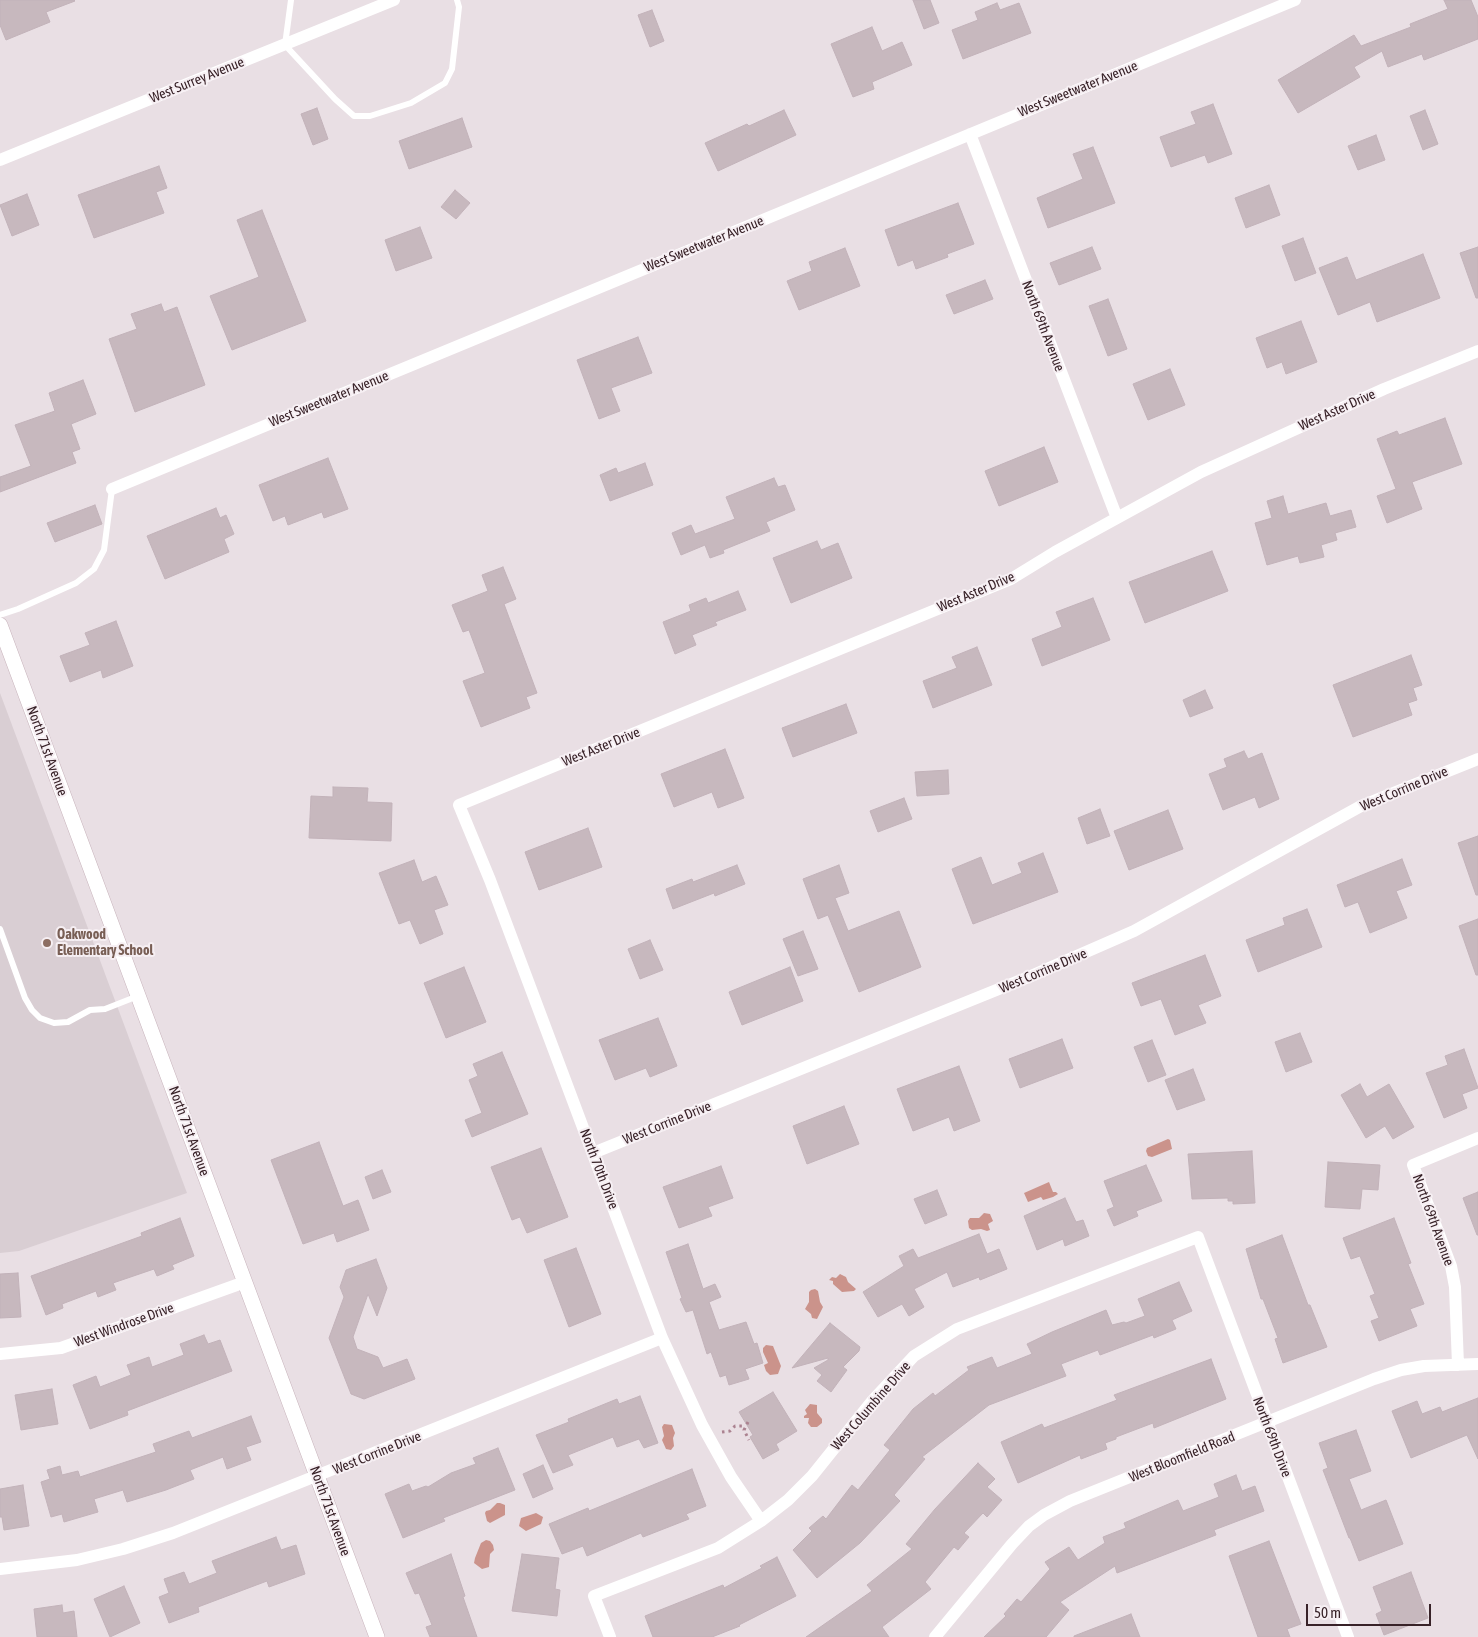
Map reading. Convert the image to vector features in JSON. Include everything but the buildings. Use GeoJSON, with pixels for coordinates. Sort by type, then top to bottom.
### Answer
{"type":"FeatureCollection","features":[{"type":"Feature","properties":{"kind":"street","name":"West Surrey Avenue"},"geometry":{"type":"LineString","coordinates":[[0,160],[394,0]]}},
{"type":"Feature","properties":{"kind":"street","name":"West Sweetwater Avenue"},"geometry":{"type":"LineString","coordinates":[[112,489],[1295,0]]}},
{"type":"Feature","properties":{"kind":"street","name":"North 69th Avenue"},"geometry":{"type":"LineString","coordinates":[[970,134],[1117,518]]}},
{"type":"Feature","properties":{"kind":"street","name":"West Aster Drive"},"geometry":{"type":"LineString","coordinates":[[459,805],[1011,579],[1201,472],[1384,389],[1478,351]]}},
{"type":"Feature","properties":{"kind":"street","name":"North 71st Avenue"},"geometry":{"type":"LineString","coordinates":[[2,634],[377,1637]]}},
{"type":"Feature","properties":{"kind":"street","name":"West Corrine Drive"},"geometry":{"type":"LineString","coordinates":[[593,1153],[1031,976],[1134,930],[1361,806],[1478,759]]}},
{"type":"Feature","properties":{"kind":"street","name":"North 70th Drive"},"geometry":{"type":"LineString","coordinates":[[459,805],[490,880],[662,1338],[710,1440],[731,1476],[762,1521]]}},
{"type":"Feature","properties":{"kind":"street","name":"North 69th Avenue"},"geometry":{"type":"LineString","coordinates":[[1458,1365],[1454,1287],[1451,1266],[1413,1165],[1478,1138]]}},
{"type":"Feature","properties":{"kind":"street","name":"North 69th Drive"},"geometry":{"type":"LineString","coordinates":[[1198,1237],[1348,1637]]}},
{"type":"Feature","properties":{"kind":"street","name":"West Columbine Drive"},"geometry":{"type":"LineString","coordinates":[[610,1637],[594,1596],[718,1548],[762,1521],[788,1500],[812,1476],[873,1400],[914,1356],[957,1329],[1198,1237]]}},
{"type":"Feature","properties":{"kind":"street","name":"West Windrose Drive"},"geometry":{"type":"LineString","coordinates":[[0,1354],[61,1348],[245,1282]]}},
{"type":"Feature","properties":{"kind":"street","name":"West Corrine Drive"},"geometry":{"type":"LineString","coordinates":[[0,1569],[78,1560],[123,1549],[173,1533],[318,1477],[662,1338]]}},
{"type":"Feature","properties":{"kind":"street","name":"West Bloomfield Road"},"geometry":{"type":"LineString","coordinates":[[935,1637],[1029,1526],[1044,1515],[1070,1501],[1374,1379],[1401,1370],[1424,1366],[1478,1364]]}},
{"type":"Feature","properties":{"kind":"lane"},"geometry":{"type":"LineString","coordinates":[[291,0],[284,45],[335,99],[354,116],[370,116],[411,103],[444,83],[452,69],[459,6],[457,0]]}},
{"type":"Feature","properties":{"kind":"lane"},"geometry":{"type":"LineString","coordinates":[[0,615],[76,583],[94,569],[104,550],[112,489]]}},
{"type":"Feature","properties":{"kind":"lane"},"geometry":{"type":"LineString","coordinates":[[0,929],[25,998],[32,1010],[40,1018],[54,1023],[68,1022],[90,1010],[105,1009],[138,996]]}},
{"type":"Feature","properties":{"kind":"path"},"geometry":{"type":"LineString","coordinates":[[748,1422],[744,1430],[749,1440]]}},
{"type":"Feature","properties":{"kind":"path"},"geometry":{"type":"LineString","coordinates":[[710,1440],[730,1431],[735,1426],[745,1426]]}},
{"type":"Feature","properties":{"kind":"shaded area","name":"Oakwood Elementary School"},"geometry":{"type":"Polygon","coordinates":[[[0,693],[187,1193],[19,1251],[0,1253],[0,693]]]}},
{"type":"Feature","properties":{"kind":"shaded area"},"geometry":{"type":"Polygon","coordinates":[[[1168,1139],[1172,1149],[1152,1157],[1148,1156],[1147,1148],[1168,1139]]]}},
{"type":"Feature","properties":{"kind":"shaded area"},"geometry":{"type":"Polygon","coordinates":[[[1049,1182],[1053,1192],[1058,1194],[1043,1200],[1041,1197],[1028,1202],[1024,1193],[1049,1182]]]}},
{"type":"Feature","properties":{"kind":"shaded area"},"geometry":{"type":"Polygon","coordinates":[[[984,1213],[990,1214],[993,1221],[988,1224],[990,1230],[972,1230],[969,1228],[968,1221],[970,1218],[979,1218],[984,1213]]]}},
{"type":"Feature","properties":{"kind":"shaded area"},"geometry":{"type":"Polygon","coordinates":[[[840,1274],[846,1277],[848,1282],[856,1289],[854,1291],[842,1292],[833,1284],[833,1281],[829,1280],[832,1277],[836,1278],[840,1274]]]}},
{"type":"Feature","properties":{"kind":"shaded area"},"geometry":{"type":"Polygon","coordinates":[[[815,1289],[818,1291],[823,1307],[817,1319],[812,1318],[811,1314],[805,1309],[809,1302],[809,1292],[815,1289]]]}},
{"type":"Feature","properties":{"kind":"shaded area"},"geometry":{"type":"Polygon","coordinates":[[[766,1345],[773,1346],[781,1366],[778,1374],[770,1375],[766,1371],[764,1365],[768,1363],[763,1348],[766,1345]]]}},
{"type":"Feature","properties":{"kind":"shaded area"},"geometry":{"type":"Polygon","coordinates":[[[810,1404],[817,1405],[817,1413],[822,1419],[822,1423],[817,1427],[811,1427],[808,1423],[809,1418],[804,1418],[807,1414],[805,1410],[810,1404]]]}},
{"type":"Feature","properties":{"kind":"shaded area"},"geometry":{"type":"Polygon","coordinates":[[[664,1424],[672,1425],[675,1433],[673,1438],[674,1446],[671,1450],[666,1449],[662,1440],[664,1436],[662,1427],[664,1424]]]}},
{"type":"Feature","properties":{"kind":"shaded area"},"geometry":{"type":"Polygon","coordinates":[[[497,1503],[505,1505],[505,1515],[490,1523],[487,1521],[485,1513],[497,1503]]]}},
{"type":"Feature","properties":{"kind":"shaded area"},"geometry":{"type":"Polygon","coordinates":[[[536,1513],[543,1517],[541,1524],[526,1531],[519,1526],[521,1518],[536,1513]]]}},
{"type":"Feature","properties":{"kind":"shaded area"},"geometry":{"type":"Polygon","coordinates":[[[486,1540],[490,1541],[494,1550],[490,1554],[489,1567],[482,1569],[474,1563],[481,1543],[486,1540]]]}},
{"type":"Feature","properties":{"kind":"place","name":"Oakwood Elementary School"},"geometry":{"type":"Point","coordinates":[47,943]}}]}
